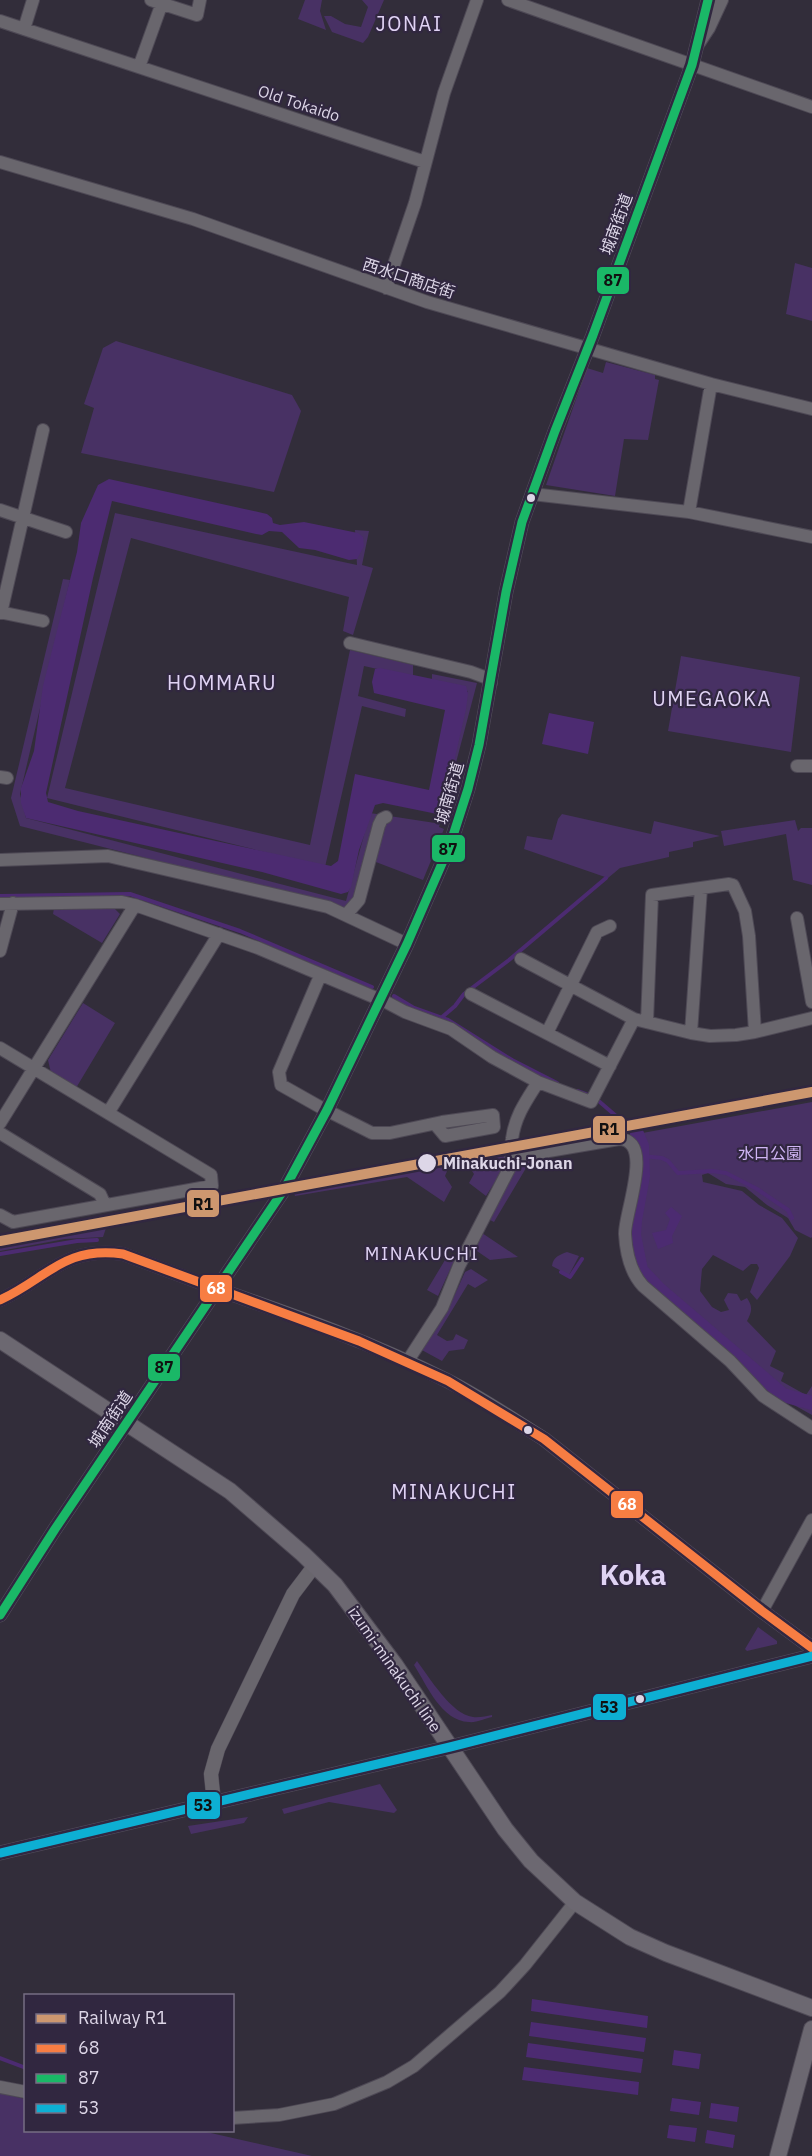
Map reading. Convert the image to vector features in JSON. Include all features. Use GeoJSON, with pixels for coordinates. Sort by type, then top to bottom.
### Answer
{"type":"FeatureCollection","features":[{"type":"Feature","properties":{"kind":"main road","name":"izumi-minakuchi line"},"geometry":{"type":"LineString","coordinates":[[0,1340],[230,1491],[315,1565],[335,1585],[395,1665],[505,1829],[531,1861],[575,1902],[630,1937],[666,1953],[812,2008]]}},
{"type":"Feature","properties":{"kind":"main road"},"geometry":{"type":"LineString","coordinates":[[778,2156],[812,2029]]}},
{"type":"Feature","properties":{"kind":"street"},"geometry":{"type":"LineString","coordinates":[[24,29],[33,0]]}},
{"type":"Feature","properties":{"kind":"street"},"geometry":{"type":"LineString","coordinates":[[139,67],[157,2],[197,15],[200,0]]}},
{"type":"Feature","properties":{"kind":"street"},"geometry":{"type":"LineString","coordinates":[[386,288],[415,203],[444,93],[477,0]]}},
{"type":"Feature","properties":{"kind":"street"},"geometry":{"type":"LineString","coordinates":[[508,0],[812,107]]}},
{"type":"Feature","properties":{"kind":"street","name":"城南街道"},"geometry":{"type":"LineString","coordinates":[[0,1615],[55,1529],[128,1424],[285,1188],[327,1110],[407,944],[450,845],[460,815],[479,745],[517,541],[532,494],[692,65],[708,0]]}},
{"type":"Feature","properties":{"kind":"street"},"geometry":{"type":"LineString","coordinates":[[698,44],[709,28],[722,0]]}},
{"type":"Feature","properties":{"kind":"street","name":"Old Tokaido"},"geometry":{"type":"LineString","coordinates":[[0,21],[425,162]]}},
{"type":"Feature","properties":{"kind":"street","name":"西水口商店街"},"geometry":{"type":"LineString","coordinates":[[0,162],[193,219],[386,288],[711,384],[812,409]]}},
{"type":"Feature","properties":{"kind":"street"},"geometry":{"type":"LineString","coordinates":[[689,512],[711,384]]}},
{"type":"Feature","properties":{"kind":"street"},"geometry":{"type":"LineString","coordinates":[[43,430],[24,519],[6,563],[1,612],[43,621]]}},
{"type":"Feature","properties":{"kind":"street"},"geometry":{"type":"LineString","coordinates":[[532,494],[689,512],[812,537]]}},
{"type":"Feature","properties":{"kind":"street"},"geometry":{"type":"LineString","coordinates":[[0,510],[66,532]]}},
{"type":"Feature","properties":{"kind":"street"},"geometry":{"type":"LineString","coordinates":[[350,643],[471,672],[487,678],[491,683]]}},
{"type":"Feature","properties":{"kind":"street"},"geometry":{"type":"LineString","coordinates":[[797,766],[812,766]]}},
{"type":"Feature","properties":{"kind":"street"},"geometry":{"type":"LineString","coordinates":[[346,915],[359,900],[379,825],[386,817]]}},
{"type":"Feature","properties":{"kind":"street"},"geometry":{"type":"LineString","coordinates":[[0,860],[108,856],[328,907],[407,944]]}},
{"type":"Feature","properties":{"kind":"street"},"geometry":{"type":"LineString","coordinates":[[647,1022],[652,896],[733,885],[745,911],[750,947],[755,1032]]}},
{"type":"Feature","properties":{"kind":"street"},"geometry":{"type":"LineString","coordinates":[[691,1033],[700,888]]}},
{"type":"Feature","properties":{"kind":"street"},"geometry":{"type":"LineString","coordinates":[[0,951],[6,903],[122,902],[135,905],[258,948],[320,976],[381,999],[405,1012],[451,1029],[492,1057],[537,1082],[594,1097],[634,1019]]}},
{"type":"Feature","properties":{"kind":"street"},"geometry":{"type":"LineString","coordinates":[[0,1124],[135,905]]}},
{"type":"Feature","properties":{"kind":"street"},"geometry":{"type":"LineString","coordinates":[[797,918],[812,1002]]}},
{"type":"Feature","properties":{"kind":"street"},"geometry":{"type":"LineString","coordinates":[[547,1033],[597,932],[610,926]]}},
{"type":"Feature","properties":{"kind":"street"},"geometry":{"type":"LineString","coordinates":[[108,1113],[219,934]]}},
{"type":"Feature","properties":{"kind":"street"},"geometry":{"type":"LineString","coordinates":[[520,959],[634,1019],[691,1033],[710,1036],[755,1032],[812,1018]]}},
{"type":"Feature","properties":{"kind":"street"},"geometry":{"type":"LineString","coordinates":[[320,976],[279,1072],[281,1085],[372,1133],[390,1133],[435,1124]]}},
{"type":"Feature","properties":{"kind":"street"},"geometry":{"type":"LineString","coordinates":[[471,994],[610,1066]]}},
{"type":"Feature","properties":{"kind":"street"},"geometry":{"type":"LineString","coordinates":[[0,1048],[211,1175],[212,1186],[13,1222],[0,1215]]}},
{"type":"Feature","properties":{"kind":"street"},"geometry":{"type":"LineString","coordinates":[[407,1362],[442,1308],[459,1266],[489,1210],[513,1157],[511,1147],[518,1112],[537,1082]]}},
{"type":"Feature","properties":{"kind":"street"},"geometry":{"type":"LineString","coordinates":[[0,1133],[100,1194],[105,1205]]}},
{"type":"Feature","properties":{"kind":"street"},"geometry":{"type":"LineString","coordinates":[[513,1157],[619,1139],[625,1139],[631,1143],[636,1153],[636,1172],[625,1222],[625,1234],[635,1277],[730,1361],[763,1396],[812,1428]]}},
{"type":"Feature","properties":{"kind":"street"},"geometry":{"type":"LineString","coordinates":[[0,1300],[18,1291],[48,1269],[74,1257],[110,1252],[123,1254],[359,1341],[448,1381],[544,1439],[812,1648]]}},
{"type":"Feature","properties":{"kind":"street"},"geometry":{"type":"LineString","coordinates":[[762,1611],[812,1520]]}},
{"type":"Feature","properties":{"kind":"street"},"geometry":{"type":"LineString","coordinates":[[214,1803],[211,1774],[218,1749],[293,1594],[315,1565]]}},
{"type":"Feature","properties":{"kind":"street"},"geometry":{"type":"LineString","coordinates":[[0,1853],[450,1747],[812,1656]]}},
{"type":"Feature","properties":{"kind":"street"},"geometry":{"type":"LineString","coordinates":[[234,2118],[279,2115],[334,2104],[379,2086],[414,2066],[500,1992],[525,1965],[575,1902]]}},
{"type":"Feature","properties":{"kind":"street"},"geometry":{"type":"LineString","coordinates":[[0,2087],[24,2092]]}},
{"type":"Feature","properties":{"kind":"green space"},"geometry":{"type":"Polygon","coordinates":[[[305,0],[322,0],[320,11],[326,30],[298,19],[305,0]]]}},
{"type":"Feature","properties":{"kind":"green space"},"geometry":{"type":"Polygon","coordinates":[[[362,0],[384,0],[368,37],[363,43],[332,32],[324,16],[331,16],[345,24],[361,27],[368,7],[362,0]]]}},
{"type":"Feature","properties":{"kind":"green space"},"geometry":{"type":"Polygon","coordinates":[[[795,263],[812,268],[812,321],[786,314],[795,263]]]}},
{"type":"Feature","properties":{"kind":"green space"},"geometry":{"type":"Polygon","coordinates":[[[116,341],[292,395],[301,411],[274,492],[81,453],[94,408],[84,404],[103,348],[116,341]]]}},
{"type":"Feature","properties":{"kind":"green space"},"geometry":{"type":"Polygon","coordinates":[[[606,362],[655,375],[655,379],[659,380],[648,440],[624,439],[615,496],[546,485],[587,368],[603,373],[606,362]]]}},
{"type":"Feature","properties":{"kind":"green space"},"geometry":{"type":"Polygon","coordinates":[[[115,513],[357,565],[355,530],[369,531],[362,565],[373,568],[353,635],[343,631],[349,597],[131,538],[65,788],[310,845],[350,650],[413,665],[413,677],[364,666],[358,696],[406,709],[405,717],[362,706],[325,867],[47,798],[115,513]]]}},
{"type":"Feature","properties":{"kind":"green space"},"geometry":{"type":"Polygon","coordinates":[[[63,579],[70,580],[20,794],[26,818],[346,901],[370,813],[435,823],[468,691],[432,681],[432,674],[477,683],[439,827],[444,829],[423,880],[368,859],[352,910],[20,826],[11,798],[63,579]]]}},
{"type":"Feature","properties":{"kind":"green space"},"geometry":{"type":"Polygon","coordinates":[[[681,656],[800,677],[791,752],[668,731],[681,656]]]}},
{"type":"Feature","properties":{"kind":"green space"},"geometry":{"type":"Polygon","coordinates":[[[562,814],[651,834],[654,821],[720,836],[693,842],[693,847],[669,852],[669,857],[620,868],[608,878],[524,849],[527,836],[552,840],[558,819],[562,814]]]}},
{"type":"Feature","properties":{"kind":"green space"},"geometry":{"type":"Polygon","coordinates":[[[795,820],[798,831],[801,828],[812,828],[812,885],[793,880],[786,834],[724,846],[721,831],[795,820]]]}},
{"type":"Feature","properties":{"kind":"green space"},"geometry":{"type":"Polygon","coordinates":[[[54,908],[114,908],[120,914],[102,943],[53,914],[54,908]]]}},
{"type":"Feature","properties":{"kind":"green space"},"geometry":{"type":"Polygon","coordinates":[[[83,1003],[115,1023],[76,1088],[51,1073],[48,1060],[83,1003]]]}},
{"type":"Feature","properties":{"kind":"green space","name":"水口公園"},"geometry":{"type":"Polygon","coordinates":[[[812,1102],[812,1237],[795,1230],[788,1218],[745,1187],[726,1184],[708,1173],[702,1175],[703,1182],[742,1191],[759,1205],[782,1218],[798,1238],[790,1256],[757,1300],[750,1292],[759,1268],[757,1264],[751,1264],[743,1271],[713,1255],[702,1269],[700,1291],[712,1307],[721,1312],[729,1310],[724,1300],[728,1293],[737,1294],[741,1301],[747,1298],[751,1309],[747,1321],[776,1351],[770,1366],[784,1373],[781,1381],[806,1395],[812,1386],[812,1415],[785,1400],[662,1298],[638,1272],[631,1231],[641,1149],[637,1134],[812,1102]]]}},
{"type":"Feature","properties":{"kind":"green space"},"geometry":{"type":"Polygon","coordinates":[[[551,1155],[550,1164],[526,1168],[494,1222],[490,1220],[519,1160],[551,1155]]]}},
{"type":"Feature","properties":{"kind":"green space"},"geometry":{"type":"Polygon","coordinates":[[[507,1156],[504,1168],[486,1196],[469,1183],[474,1174],[466,1162],[507,1156]]]}},
{"type":"Feature","properties":{"kind":"green space"},"geometry":{"type":"Polygon","coordinates":[[[450,1164],[445,1176],[452,1187],[444,1202],[407,1177],[295,1196],[294,1193],[450,1164]]]}},
{"type":"Feature","properties":{"kind":"green space"},"geometry":{"type":"Polygon","coordinates":[[[107,1225],[103,1237],[65,1239],[0,1251],[0,1245],[107,1225]]]}},
{"type":"Feature","properties":{"kind":"green space"},"geometry":{"type":"Polygon","coordinates":[[[482,1233],[518,1257],[490,1260],[474,1249],[482,1233]]]}},
{"type":"Feature","properties":{"kind":"green space"},"geometry":{"type":"Polygon","coordinates":[[[567,1252],[579,1256],[569,1275],[552,1266],[555,1258],[567,1252]]]}},
{"type":"Feature","properties":{"kind":"green space"},"geometry":{"type":"Polygon","coordinates":[[[448,1255],[454,1261],[438,1296],[427,1290],[448,1255]]]}},
{"type":"Feature","properties":{"kind":"green space"},"geometry":{"type":"Polygon","coordinates":[[[471,1269],[488,1280],[475,1288],[468,1284],[437,1335],[447,1341],[453,1340],[456,1334],[468,1340],[464,1349],[449,1351],[442,1361],[420,1349],[446,1314],[465,1272],[471,1269]]]}},
{"type":"Feature","properties":{"kind":"green space"},"geometry":{"type":"Polygon","coordinates":[[[758,1627],[777,1641],[777,1644],[747,1651],[745,1649],[758,1627]]]}},
{"type":"Feature","properties":{"kind":"green space"},"geometry":{"type":"Polygon","coordinates":[[[417,1661],[442,1694],[457,1709],[473,1717],[492,1715],[492,1717],[472,1722],[459,1720],[450,1715],[430,1692],[414,1665],[417,1661]]]}},
{"type":"Feature","properties":{"kind":"green space"},"geometry":{"type":"Polygon","coordinates":[[[380,1784],[397,1810],[394,1813],[329,1802],[284,1814],[282,1809],[380,1784]]]}},
{"type":"Feature","properties":{"kind":"green space"},"geometry":{"type":"Polygon","coordinates":[[[248,1817],[244,1823],[191,1834],[188,1826],[248,1817]]]}},
{"type":"Feature","properties":{"kind":"green space"},"geometry":{"type":"Polygon","coordinates":[[[0,2093],[24,2099],[24,2132],[206,2132],[312,2156],[0,2156],[0,2093]]]}},
{"type":"Feature","properties":{"kind":"shaded area"},"geometry":{"type":"Polygon","coordinates":[[[109,479],[267,514],[272,518],[273,523],[280,525],[304,522],[358,533],[363,537],[364,546],[357,559],[349,560],[299,548],[282,532],[269,531],[262,535],[256,534],[112,501],[46,793],[48,802],[78,811],[331,866],[338,861],[355,774],[429,790],[445,710],[374,693],[372,682],[375,669],[380,668],[466,686],[468,693],[466,709],[442,815],[383,803],[375,805],[359,850],[348,892],[341,894],[262,872],[26,818],[21,803],[21,788],[34,751],[43,686],[77,552],[81,523],[98,485],[109,479]]]}},
{"type":"Feature","properties":{"kind":"shaded area"},"geometry":{"type":"Polygon","coordinates":[[[549,713],[594,722],[588,754],[542,744],[549,713]]]}},
{"type":"Feature","properties":{"kind":"shaded area"},"geometry":{"type":"Polygon","coordinates":[[[671,1207],[682,1216],[672,1236],[673,1243],[658,1249],[652,1233],[666,1230],[670,1219],[665,1213],[671,1207]]]}},
{"type":"Feature","properties":{"kind":"shaded area"},"geometry":{"type":"Polygon","coordinates":[[[532,1999],[648,2016],[647,2028],[531,2011],[532,1999]]]}},
{"type":"Feature","properties":{"kind":"shaded area"},"geometry":{"type":"Polygon","coordinates":[[[531,2022],[646,2038],[644,2052],[529,2036],[531,2022]]]}},
{"type":"Feature","properties":{"kind":"shaded area"},"geometry":{"type":"Polygon","coordinates":[[[528,2043],[643,2059],[641,2073],[526,2057],[528,2043]]]}},
{"type":"Feature","properties":{"kind":"shaded area"},"geometry":{"type":"Polygon","coordinates":[[[674,2050],[701,2054],[699,2069],[672,2065],[674,2050]]]}},
{"type":"Feature","properties":{"kind":"shaded area"},"geometry":{"type":"Polygon","coordinates":[[[524,2067],[639,2082],[638,2095],[522,2080],[524,2067]]]}},
{"type":"Feature","properties":{"kind":"shaded area"},"geometry":{"type":"Polygon","coordinates":[[[672,2098],[701,2102],[699,2115],[670,2111],[672,2098]]]}},
{"type":"Feature","properties":{"kind":"shaded area"},"geometry":{"type":"Polygon","coordinates":[[[711,2103],[739,2107],[737,2122],[709,2118],[711,2103]]]}},
{"type":"Feature","properties":{"kind":"shaded area"},"geometry":{"type":"Polygon","coordinates":[[[669,2125],[697,2128],[695,2142],[667,2138],[669,2125]]]}},
{"type":"Feature","properties":{"kind":"shaded area"},"geometry":{"type":"Polygon","coordinates":[[[707,2130],[735,2135],[733,2148],[705,2143],[707,2130]]]}},
{"type":"Feature","properties":{"kind":"waterway"},"geometry":{"type":"LineString","coordinates":[[441,1018],[455,1006],[464,994],[509,960],[606,878]]}},
{"type":"Feature","properties":{"kind":"waterway"},"geometry":{"type":"LineString","coordinates":[[0,896],[130,894],[240,931],[372,987]]}},
{"type":"Feature","properties":{"kind":"waterway"},"geometry":{"type":"LineString","coordinates":[[394,996],[414,1008],[448,1020],[512,1060],[557,1083]]}},
{"type":"Feature","properties":{"kind":"waterway"},"geometry":{"type":"LineString","coordinates":[[578,1091],[594,1097],[637,1134]]}},
{"type":"Feature","properties":{"kind":"waterway"},"geometry":{"type":"LineString","coordinates":[[637,1134],[642,1146],[643,1176],[634,1235],[641,1270],[659,1289],[783,1395],[812,1403]]}},
{"type":"Feature","properties":{"kind":"waterway"},"geometry":{"type":"LineString","coordinates":[[642,1156],[662,1158],[668,1161],[678,1173],[712,1171],[726,1173],[757,1189],[788,1210],[792,1218]]}},
{"type":"Feature","properties":{"kind":"waterway"},"geometry":{"type":"LineString","coordinates":[[0,1254],[77,1241],[97,1240]]}},
{"type":"Feature","properties":{"kind":"waterway"},"geometry":{"type":"LineString","coordinates":[[561,1272],[570,1277],[582,1259]]}},
{"type":"Feature","properties":{"kind":"waterway"},"geometry":{"type":"LineString","coordinates":[[0,2058],[24,2067]]}},
{"type":"Feature","properties":{"kind":"rail line","name":"R1"},"geometry":{"type":"LineString","coordinates":[[0,1241],[812,1092]]}},
{"type":"Feature","properties":{"kind":"transit line","name":"87"},"geometry":{"type":"LineString","coordinates":[[0,1615],[55,1529],[285,1188],[327,1110],[407,944],[450,845],[468,789],[479,745],[506,592],[522,522],[692,65],[708,0]]}},
{"type":"Feature","properties":{"kind":"transit line","name":"68"},"geometry":{"type":"LineString","coordinates":[[0,1300],[70,1259],[102,1253],[123,1254],[359,1341],[448,1381],[544,1439],[812,1648]]}},
{"type":"Feature","properties":{"kind":"transit line","name":"53"},"geometry":{"type":"LineString","coordinates":[[0,1853],[450,1747],[812,1656]]}},
{"type":"Feature","properties":{"kind":"place","name":"Minakuchi-Jonan"},"geometry":{"type":"Point","coordinates":[427,1163]}},
{"type":"Feature","properties":{"kind":"district","name":"JONAI"},"geometry":{"type":"Point","coordinates":[409,23]}},
{"type":"Feature","properties":{"kind":"district","name":"HOMMARU"},"geometry":{"type":"Point","coordinates":[222,682]}},
{"type":"Feature","properties":{"kind":"district","name":"UMEGAOKA"},"geometry":{"type":"Point","coordinates":[712,698]}},
{"type":"Feature","properties":{"kind":"district","name":"MINAKUCHI"},"geometry":{"type":"Point","coordinates":[422,1253]}},
{"type":"Feature","properties":{"kind":"district","name":"MINAKUCHI"},"geometry":{"type":"Point","coordinates":[454,1491]}},
{"type":"Feature","properties":{"kind":"district","name":"Koka"},"geometry":{"type":"Point","coordinates":[633,1574]}}]}
